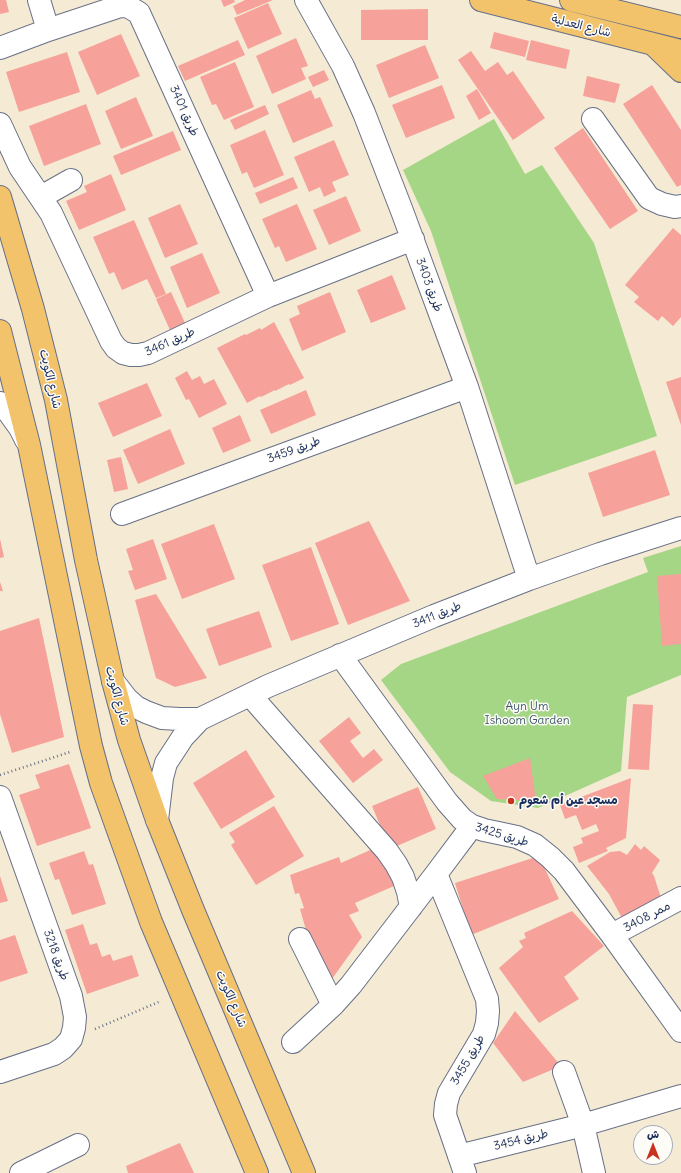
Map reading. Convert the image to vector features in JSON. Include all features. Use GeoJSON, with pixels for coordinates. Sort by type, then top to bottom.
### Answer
{"type":"FeatureCollection","features":[{"type":"Feature","properties":{"kind":"main road","name":"شارع العدلية"},"geometry":{"type":"LineString","coordinates":[[481,0],[681,51]]}},
{"type":"Feature","properties":{"kind":"main road","name":"شارع العدلية"},"geometry":{"type":"LineString","coordinates":[[571,0],[680,26]]}},
{"type":"Feature","properties":{"kind":"main road"},"geometry":{"type":"LineString","coordinates":[[654,44],[681,70]]}},
{"type":"Feature","properties":{"kind":"main road","name":"شارع الكويت"},"geometry":{"type":"LineString","coordinates":[[0,197],[33,309],[56,400],[86,560],[112,681],[129,740],[157,820],[193,910],[304,1173]]}},
{"type":"Feature","properties":{"kind":"main road"},"geometry":{"type":"LineString","coordinates":[[0,331],[29,445],[91,746],[101,783],[148,914],[257,1173]]}},
{"type":"Feature","properties":{"kind":"street"},"geometry":{"type":"LineString","coordinates":[[39,0],[48,30]]}},
{"type":"Feature","properties":{"kind":"street","name":"طريق 3403"},"geometry":{"type":"LineString","coordinates":[[306,0],[343,66],[364,113],[413,239],[466,387],[529,579]]}},
{"type":"Feature","properties":{"kind":"street","name":"طريق 3401"},"geometry":{"type":"LineString","coordinates":[[0,48],[117,7],[129,7],[139,13],[268,296]]}},
{"type":"Feature","properties":{"kind":"street"},"geometry":{"type":"LineString","coordinates":[[593,119],[649,198],[662,204],[675,207],[681,206]]}},
{"type":"Feature","properties":{"kind":"street","name":"طريق 3461"},"geometry":{"type":"LineString","coordinates":[[0,124],[20,167],[51,213],[111,341],[116,348],[123,353],[139,355],[148,353],[268,296],[413,239]]}},
{"type":"Feature","properties":{"kind":"street"},"geometry":{"type":"LineString","coordinates":[[40,197],[71,180]]}},
{"type":"Feature","properties":{"kind":"street","name":"طريق 3459"},"geometry":{"type":"LineString","coordinates":[[122,514],[466,387]]}},
{"type":"Feature","properties":{"kind":"street"},"geometry":{"type":"LineString","coordinates":[[0,404],[10,414],[20,428],[29,445]]}},
{"type":"Feature","properties":{"kind":"street","name":"طريق 3411"},"geometry":{"type":"LineString","coordinates":[[157,820],[162,778],[166,763],[183,737],[200,719],[340,655],[434,616],[529,579],[681,528]]}},
{"type":"Feature","properties":{"kind":"street","name":"طريق 3425"},"geometry":{"type":"LineString","coordinates":[[340,655],[447,802],[462,819],[472,826],[517,837],[535,845],[550,856],[564,871],[612,935],[681,1032]]}},
{"type":"Feature","properties":{"kind":"street","name":"طريق 3411"},"geometry":{"type":"LineString","coordinates":[[112,681],[136,708],[162,718],[179,720],[200,719]]}},
{"type":"Feature","properties":{"kind":"street"},"geometry":{"type":"LineString","coordinates":[[250,695],[387,851],[403,877],[411,907]]}},
{"type":"Feature","properties":{"kind":"street","name":"طريق 3218"},"geometry":{"type":"LineString","coordinates":[[0,797],[71,996],[75,1017],[71,1039]]}},
{"type":"Feature","properties":{"kind":"street"},"geometry":{"type":"LineString","coordinates":[[293,1042],[351,986],[472,826]]}},
{"type":"Feature","properties":{"kind":"street","name":"طريق 3455"},"geometry":{"type":"LineString","coordinates":[[436,874],[487,999],[487,1023],[484,1034],[449,1093],[446,1104],[445,1116],[462,1165]]}},
{"type":"Feature","properties":{"kind":"street","name":"ممر 3408"},"geometry":{"type":"LineString","coordinates":[[612,935],[681,898]]}},
{"type":"Feature","properties":{"kind":"street"},"geometry":{"type":"LineString","coordinates":[[300,939],[333,1005]]}},
{"type":"Feature","properties":{"kind":"street"},"geometry":{"type":"LineString","coordinates":[[0,1072],[54,1054],[63,1048],[71,1039]]}},
{"type":"Feature","properties":{"kind":"street"},"geometry":{"type":"LineString","coordinates":[[564,1072],[582,1125],[594,1173]]}},
{"type":"Feature","properties":{"kind":"street","name":"طريق 3454"},"geometry":{"type":"LineString","coordinates":[[462,1165],[582,1125],[681,1096]]}},
{"type":"Feature","properties":{"kind":"street"},"geometry":{"type":"LineString","coordinates":[[21,1173],[78,1146]]}},
{"type":"Feature","properties":{"kind":"path"},"geometry":{"type":"LineString","coordinates":[[0,775],[91,746]]}},
{"type":"Feature","properties":{"kind":"path"},"geometry":{"type":"LineString","coordinates":[[71,1039],[181,992]]}},
{"type":"Feature","properties":{"kind":"green space"},"geometry":{"type":"Polygon","coordinates":[[[494,119],[525,174],[542,165],[594,243],[657,436],[515,485],[431,231],[403,170],[494,119]]]}},
{"type":"Feature","properties":{"kind":"green space","name":"Ayn Um Ishoom Garden"},"geometry":{"type":"Polygon","coordinates":[[[681,546],[681,675],[627,697],[621,771],[538,808],[491,801],[450,772],[381,680],[401,664],[648,572],[643,558],[681,546]]]}},
{"type":"Feature","properties":{"kind":"building"},"geometry":{"type":"Polygon","coordinates":[[[0,0],[6,0],[9,12],[0,14],[0,0]]]}},
{"type":"Feature","properties":{"kind":"building"},"geometry":{"type":"Polygon","coordinates":[[[221,0],[234,0],[235,2],[224,7],[221,0]]]}},
{"type":"Feature","properties":{"kind":"building"},"geometry":{"type":"Polygon","coordinates":[[[245,0],[273,0],[237,15],[233,6],[245,0]]]}},
{"type":"Feature","properties":{"kind":"building"},"geometry":{"type":"Polygon","coordinates":[[[268,3],[282,34],[248,49],[234,18],[268,3]]]}},
{"type":"Feature","properties":{"kind":"building"},"geometry":{"type":"Polygon","coordinates":[[[428,9],[428,40],[361,40],[361,10],[428,9]]]}},
{"type":"Feature","properties":{"kind":"building"},"geometry":{"type":"Polygon","coordinates":[[[494,32],[529,41],[525,57],[490,48],[494,32]]]}},
{"type":"Feature","properties":{"kind":"building"},"geometry":{"type":"Polygon","coordinates":[[[121,34],[140,76],[97,95],[78,52],[121,34]]]}},
{"type":"Feature","properties":{"kind":"building"},"geometry":{"type":"Polygon","coordinates":[[[296,38],[308,66],[301,68],[306,79],[272,94],[256,56],[296,38]]]}},
{"type":"Feature","properties":{"kind":"building"},"geometry":{"type":"Polygon","coordinates":[[[238,40],[245,55],[185,81],[178,66],[238,40]]]}},
{"type":"Feature","properties":{"kind":"building"},"geometry":{"type":"Polygon","coordinates":[[[531,40],[570,50],[566,69],[526,60],[531,40]]]}},
{"type":"Feature","properties":{"kind":"building"},"geometry":{"type":"Polygon","coordinates":[[[425,45],[439,78],[389,98],[376,65],[425,45]]]}},
{"type":"Feature","properties":{"kind":"building"},"geometry":{"type":"Polygon","coordinates":[[[471,51],[485,71],[498,62],[507,75],[513,71],[545,118],[513,140],[458,60],[471,51]]]}},
{"type":"Feature","properties":{"kind":"building"},"geometry":{"type":"Polygon","coordinates":[[[67,52],[80,92],[19,112],[6,72],[67,52]]]}},
{"type":"Feature","properties":{"kind":"building"},"geometry":{"type":"Polygon","coordinates":[[[235,62],[254,107],[224,120],[216,104],[212,105],[200,77],[235,62]]]}},
{"type":"Feature","properties":{"kind":"building"},"geometry":{"type":"Polygon","coordinates":[[[324,70],[329,80],[313,87],[308,77],[324,70]]]}},
{"type":"Feature","properties":{"kind":"building"},"geometry":{"type":"Polygon","coordinates":[[[587,76],[620,84],[615,103],[583,96],[587,76]]]}},
{"type":"Feature","properties":{"kind":"building"},"geometry":{"type":"Polygon","coordinates":[[[442,85],[455,118],[406,138],[392,105],[442,85]]]}},
{"type":"Feature","properties":{"kind":"building"},"geometry":{"type":"Polygon","coordinates":[[[652,85],[681,130],[681,185],[677,187],[623,104],[652,85]]]}},
{"type":"Feature","properties":{"kind":"building"},"geometry":{"type":"Polygon","coordinates":[[[477,89],[491,113],[479,120],[466,96],[477,89]]]}},
{"type":"Feature","properties":{"kind":"building"},"geometry":{"type":"Polygon","coordinates":[[[311,90],[315,99],[320,97],[333,126],[293,143],[277,105],[311,90]]]}},
{"type":"Feature","properties":{"kind":"building"},"geometry":{"type":"Polygon","coordinates":[[[136,97],[153,136],[121,149],[105,111],[136,97]]]}},
{"type":"Feature","properties":{"kind":"building"},"geometry":{"type":"Polygon","coordinates":[[[86,104],[101,144],[44,166],[29,126],[86,104]]]}},
{"type":"Feature","properties":{"kind":"building"},"geometry":{"type":"Polygon","coordinates":[[[265,105],[269,114],[235,130],[230,120],[265,105]]]}},
{"type":"Feature","properties":{"kind":"building"},"geometry":{"type":"Polygon","coordinates":[[[583,128],[638,211],[610,229],[554,148],[583,128]]]}},
{"type":"Feature","properties":{"kind":"building"},"geometry":{"type":"Polygon","coordinates":[[[265,130],[284,175],[254,188],[247,172],[242,174],[230,145],[265,130]]]}},
{"type":"Feature","properties":{"kind":"building"},"geometry":{"type":"Polygon","coordinates":[[[173,131],[181,150],[121,175],[113,156],[173,131]]]}},
{"type":"Feature","properties":{"kind":"building"},"geometry":{"type":"Polygon","coordinates":[[[334,140],[349,175],[332,182],[336,191],[324,197],[320,187],[309,192],[294,157],[334,140]]]}},
{"type":"Feature","properties":{"kind":"building"},"geometry":{"type":"Polygon","coordinates":[[[111,174],[126,210],[79,230],[66,201],[87,192],[84,186],[111,174]]]}},
{"type":"Feature","properties":{"kind":"building"},"geometry":{"type":"Polygon","coordinates":[[[293,177],[298,188],[260,204],[255,193],[293,177]]]}},
{"type":"Feature","properties":{"kind":"building"},"geometry":{"type":"Polygon","coordinates":[[[346,196],[361,231],[329,245],[313,210],[346,196]]]}},
{"type":"Feature","properties":{"kind":"building"},"geometry":{"type":"Polygon","coordinates":[[[180,204],[198,244],[165,258],[148,218],[180,204]]]}},
{"type":"Feature","properties":{"kind":"building"},"geometry":{"type":"Polygon","coordinates":[[[297,204],[317,249],[286,262],[279,246],[275,248],[262,219],[297,204]]]}},
{"type":"Feature","properties":{"kind":"building"},"geometry":{"type":"Polygon","coordinates":[[[134,220],[166,294],[156,298],[147,279],[122,290],[114,272],[109,274],[93,237],[134,220]]]}},
{"type":"Feature","properties":{"kind":"building"},"geometry":{"type":"Polygon","coordinates":[[[673,228],[681,235],[681,317],[673,326],[662,316],[658,321],[634,302],[639,297],[625,285],[673,228]]]}},
{"type":"Feature","properties":{"kind":"building"},"geometry":{"type":"Polygon","coordinates":[[[202,253],[220,293],[187,308],[170,267],[202,253]]]}},
{"type":"Feature","properties":{"kind":"building"},"geometry":{"type":"Polygon","coordinates":[[[392,275],[406,309],[371,323],[357,290],[392,275]]]}},
{"type":"Feature","properties":{"kind":"building"},"geometry":{"type":"Polygon","coordinates":[[[171,292],[185,323],[170,330],[156,299],[171,292]]]}},
{"type":"Feature","properties":{"kind":"building"},"geometry":{"type":"Polygon","coordinates":[[[330,292],[346,332],[302,351],[289,319],[300,314],[297,306],[330,292]]]}},
{"type":"Feature","properties":{"kind":"building"},"geometry":{"type":"Polygon","coordinates":[[[274,322],[304,378],[247,403],[217,348],[245,334],[246,335],[260,328],[261,330],[274,322]]]}},
{"type":"Feature","properties":{"kind":"building"},"geometry":{"type":"Polygon","coordinates":[[[187,371],[192,380],[200,376],[204,384],[214,379],[227,404],[199,418],[189,399],[186,400],[175,378],[187,371]]]}},
{"type":"Feature","properties":{"kind":"building"},"geometry":{"type":"Polygon","coordinates":[[[681,377],[681,425],[666,382],[681,377]]]}},
{"type":"Feature","properties":{"kind":"building"},"geometry":{"type":"Polygon","coordinates":[[[147,383],[162,416],[113,437],[98,403],[147,383]]]}},
{"type":"Feature","properties":{"kind":"building"},"geometry":{"type":"Polygon","coordinates":[[[306,390],[316,415],[271,434],[260,410],[306,390]]]}},
{"type":"Feature","properties":{"kind":"building"},"geometry":{"type":"Polygon","coordinates":[[[240,415],[251,441],[223,453],[212,428],[240,415]]]}},
{"type":"Feature","properties":{"kind":"building"},"geometry":{"type":"Polygon","coordinates":[[[170,429],[185,464],[138,484],[123,450],[170,429]]]}},
{"type":"Feature","properties":{"kind":"building"},"geometry":{"type":"Polygon","coordinates":[[[655,450],[670,495],[603,517],[588,473],[655,450]]]}},
{"type":"Feature","properties":{"kind":"building"},"geometry":{"type":"Polygon","coordinates":[[[121,457],[128,489],[114,492],[107,460],[121,457]]]}},
{"type":"Feature","properties":{"kind":"building"},"geometry":{"type":"Polygon","coordinates":[[[369,521],[410,601],[348,625],[315,543],[369,521]]]}},
{"type":"Feature","properties":{"kind":"building"},"geometry":{"type":"Polygon","coordinates":[[[214,524],[235,579],[182,599],[161,544],[214,524]]]}},
{"type":"Feature","properties":{"kind":"building"},"geometry":{"type":"Polygon","coordinates":[[[0,539],[4,557],[0,558],[0,539]]]}},
{"type":"Feature","properties":{"kind":"building"},"geometry":{"type":"Polygon","coordinates":[[[153,539],[167,579],[135,590],[128,571],[133,570],[126,549],[153,539]]]}},
{"type":"Feature","properties":{"kind":"building"},"geometry":{"type":"Polygon","coordinates":[[[311,547],[339,624],[291,641],[262,565],[311,547]]]}},
{"type":"Feature","properties":{"kind":"building"},"geometry":{"type":"Polygon","coordinates":[[[681,574],[681,644],[662,646],[657,576],[681,574]]]}},
{"type":"Feature","properties":{"kind":"building"},"geometry":{"type":"Polygon","coordinates":[[[0,582],[3,591],[0,591],[0,582]]]}},
{"type":"Feature","properties":{"kind":"building"},"geometry":{"type":"Polygon","coordinates":[[[156,594],[207,678],[175,687],[156,678],[135,600],[156,594]]]}},
{"type":"Feature","properties":{"kind":"building"},"geometry":{"type":"Polygon","coordinates":[[[259,611],[272,647],[219,666],[206,629],[259,611]]]}},
{"type":"Feature","properties":{"kind":"building"},"geometry":{"type":"Polygon","coordinates":[[[39,618],[64,737],[12,753],[0,714],[0,631],[39,618]]]}},
{"type":"Feature","properties":{"kind":"building"},"geometry":{"type":"Polygon","coordinates":[[[633,704],[653,705],[649,770],[628,769],[633,704]]]}},
{"type":"Feature","properties":{"kind":"building"},"geometry":{"type":"Polygon","coordinates":[[[349,717],[361,733],[350,741],[363,758],[374,749],[383,760],[353,783],[319,741],[349,717]]]}},
{"type":"Feature","properties":{"kind":"building"},"geometry":{"type":"Polygon","coordinates":[[[246,750],[275,797],[221,829],[193,783],[246,750]]]}},
{"type":"Feature","properties":{"kind":"building"},"geometry":{"type":"Polygon","coordinates":[[[530,758],[536,801],[497,799],[483,776],[530,758]]]}},
{"type":"Feature","properties":{"kind":"building"},"geometry":{"type":"Polygon","coordinates":[[[69,764],[91,828],[37,846],[19,795],[40,788],[35,775],[69,764]]]}},
{"type":"Feature","properties":{"kind":"building"},"geometry":{"type":"Polygon","coordinates":[[[631,778],[626,838],[606,848],[608,851],[579,863],[573,847],[583,843],[581,838],[599,831],[596,824],[582,830],[576,815],[565,819],[560,805],[631,778]]]}},
{"type":"Feature","properties":{"kind":"building"},"geometry":{"type":"Polygon","coordinates":[[[418,787],[436,829],[390,849],[372,806],[418,787]]]}},
{"type":"Feature","properties":{"kind":"building"},"geometry":{"type":"Polygon","coordinates":[[[274,806],[304,856],[256,885],[231,845],[235,842],[229,833],[274,806]]]}},
{"type":"Feature","properties":{"kind":"building"},"geometry":{"type":"Polygon","coordinates":[[[635,844],[641,850],[644,846],[660,860],[652,873],[663,904],[623,920],[609,894],[587,866],[610,852],[620,851],[627,855],[635,844]]]}},
{"type":"Feature","properties":{"kind":"building"},"geometry":{"type":"Polygon","coordinates":[[[377,847],[394,886],[355,903],[359,911],[349,915],[362,937],[329,983],[306,930],[300,909],[304,908],[299,893],[295,894],[290,875],[339,857],[341,863],[377,847]]]}},
{"type":"Feature","properties":{"kind":"building"},"geometry":{"type":"Polygon","coordinates":[[[84,851],[89,865],[93,864],[106,904],[72,915],[59,879],[55,880],[49,863],[84,851]]]}},
{"type":"Feature","properties":{"kind":"building"},"geometry":{"type":"Polygon","coordinates":[[[539,856],[559,899],[471,935],[455,883],[539,856]]]}},
{"type":"Feature","properties":{"kind":"building"},"geometry":{"type":"Polygon","coordinates":[[[0,876],[8,901],[0,903],[0,876]]]}},
{"type":"Feature","properties":{"kind":"building"},"geometry":{"type":"Polygon","coordinates":[[[572,911],[604,946],[564,977],[579,999],[539,1023],[499,968],[523,947],[519,941],[526,938],[524,933],[572,911]]]}},
{"type":"Feature","properties":{"kind":"building"},"geometry":{"type":"Polygon","coordinates":[[[83,924],[90,945],[97,943],[102,957],[110,954],[113,961],[132,955],[139,976],[87,994],[65,930],[83,924]]]}},
{"type":"Feature","properties":{"kind":"building"},"geometry":{"type":"Polygon","coordinates":[[[15,935],[28,973],[0,982],[0,940],[15,935]]]}},
{"type":"Feature","properties":{"kind":"building"},"geometry":{"type":"Polygon","coordinates":[[[515,1011],[561,1066],[523,1082],[493,1043],[515,1011]]]}},
{"type":"Feature","properties":{"kind":"building"},"geometry":{"type":"Polygon","coordinates":[[[180,1143],[194,1173],[128,1173],[126,1166],[180,1143]]]}},
{"type":"Feature","properties":{"kind":"place","name":"مسجد عين أم شعوم"},"geometry":{"type":"Point","coordinates":[511,801]}}]}
